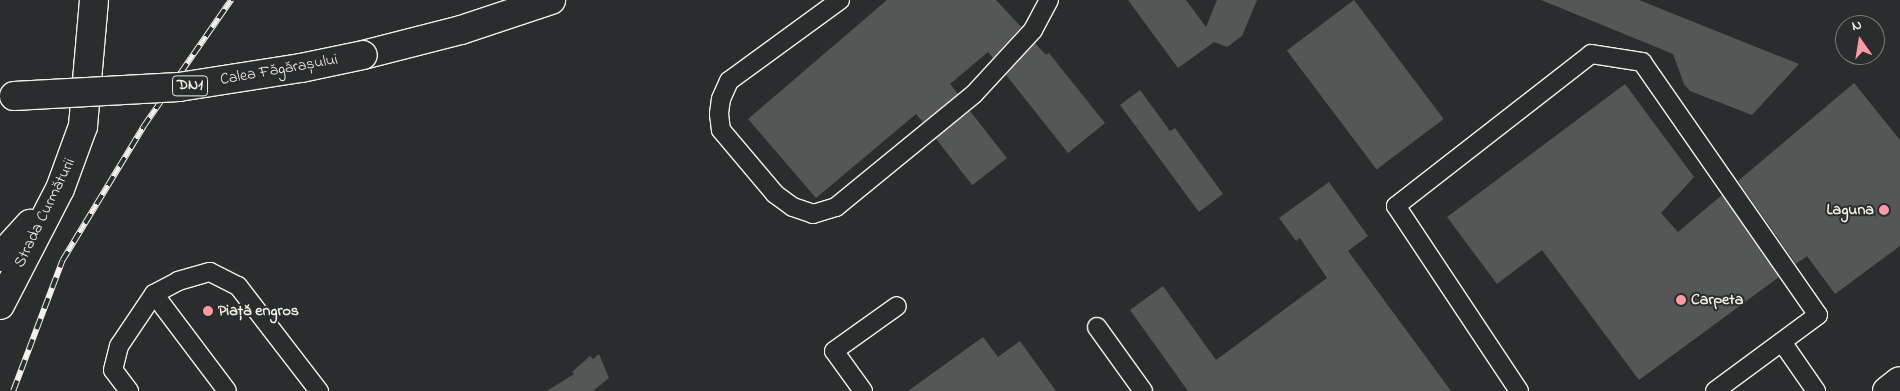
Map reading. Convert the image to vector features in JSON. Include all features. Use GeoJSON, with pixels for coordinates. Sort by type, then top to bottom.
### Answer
{"type":"FeatureCollection","features":[{"type":"Feature","properties":{"kind":"main road","name":"Strada Curmăturii"},"geometry":{"type":"LineString","coordinates":[[0,305],[60,189],[83,126],[94,0]]}},
{"type":"Feature","properties":{"kind":"main road","name":"Calea Făgărașului"},"geometry":{"type":"LineString","coordinates":[[7,96],[179,88],[301,68],[363,55],[461,30],[551,0]]}},
{"type":"Feature","properties":{"kind":"main road"},"geometry":{"type":"LineString","coordinates":[[0,257],[60,189]]}},
{"type":"Feature","properties":{"kind":"main road"},"geometry":{"type":"LineString","coordinates":[[1887,391],[1900,381]]}},
{"type":"Feature","properties":{"kind":"lane"},"geometry":{"type":"LineString","coordinates":[[840,0],[729,82],[721,99],[719,114],[721,130],[775,194],[792,207],[813,214],[836,207],[974,94],[1033,30],[1049,0]]}},
{"type":"Feature","properties":{"kind":"lane"},"geometry":{"type":"LineString","coordinates":[[1520,391],[1396,206],[1591,54],[1642,62],[1818,315],[1715,391]]}},
{"type":"Feature","properties":{"kind":"lane"},"geometry":{"type":"LineString","coordinates":[[129,391],[113,370],[119,346],[154,294],[178,281],[210,272],[238,286],[319,391]]}},
{"type":"Feature","properties":{"kind":"lane"},"geometry":{"type":"LineString","coordinates":[[154,294],[227,391]]}},
{"type":"Feature","properties":{"kind":"lane"},"geometry":{"type":"LineString","coordinates":[[863,391],[834,350],[897,306]]}},
{"type":"Feature","properties":{"kind":"lane"},"geometry":{"type":"LineString","coordinates":[[1097,327],[1143,391]]}},
{"type":"Feature","properties":{"kind":"lane"},"geometry":{"type":"LineString","coordinates":[[1782,342],[1816,391]]}},
{"type":"Feature","properties":{"kind":"building"},"geometry":{"type":"Polygon","coordinates":[[[887,0],[996,0],[1021,27],[993,58],[988,52],[950,84],[958,94],[923,122],[916,114],[816,198],[748,119],[887,0]]]}},
{"type":"Feature","properties":{"kind":"building"},"geometry":{"type":"Polygon","coordinates":[[[1128,0],[1186,0],[1206,27],[1217,0],[1257,0],[1242,36],[1227,47],[1214,42],[1178,68],[1128,0]]]}},
{"type":"Feature","properties":{"kind":"building"},"geometry":{"type":"Polygon","coordinates":[[[1354,0],[1444,119],[1377,170],[1287,51],[1354,0]]]}},
{"type":"Feature","properties":{"kind":"building"},"geometry":{"type":"Polygon","coordinates":[[[1541,0],[1639,0],[1799,64],[1752,115],[1690,91],[1684,84],[1673,54],[1541,0]]]}},
{"type":"Feature","properties":{"kind":"building"},"geometry":{"type":"Polygon","coordinates":[[[1035,43],[1046,55],[1049,53],[1105,123],[1068,153],[1006,75],[1035,43]]]}},
{"type":"Feature","properties":{"kind":"building"},"geometry":{"type":"Polygon","coordinates":[[[1854,83],[1900,140],[1900,246],[1835,294],[1807,256],[1796,264],[1738,181],[1854,83]]]}},
{"type":"Feature","properties":{"kind":"building"},"geometry":{"type":"Polygon","coordinates":[[[1625,84],[1694,177],[1661,213],[1678,232],[1722,195],[1779,277],[1639,380],[1542,250],[1497,284],[1447,217],[1625,84]]]}},
{"type":"Feature","properties":{"kind":"building"},"geometry":{"type":"Polygon","coordinates":[[[1140,90],[1170,131],[1175,128],[1223,194],[1199,212],[1120,105],[1140,90]]]}},
{"type":"Feature","properties":{"kind":"building"},"geometry":{"type":"Polygon","coordinates":[[[970,111],[1007,158],[972,185],[935,138],[970,111]]]}},
{"type":"Feature","properties":{"kind":"building"},"geometry":{"type":"Polygon","coordinates":[[[1329,182],[1368,236],[1348,251],[1451,391],[1188,391],[1130,310],[1163,286],[1216,360],[1327,278],[1300,238],[1296,241],[1279,218],[1329,182]]]}},
{"type":"Feature","properties":{"kind":"building"},"geometry":{"type":"Polygon","coordinates":[[[983,337],[998,357],[1020,341],[1056,391],[908,391],[983,337]]]}},
{"type":"Feature","properties":{"kind":"building"},"geometry":{"type":"Polygon","coordinates":[[[599,354],[609,378],[593,391],[547,391],[574,374],[572,372],[590,356],[593,359],[599,354]]]}},
{"type":"Feature","properties":{"kind":"railway"},"geometry":{"type":"LineString","coordinates":[[13,391],[62,261],[143,127],[231,0]]}},
{"type":"Feature","properties":{"kind":"place","name":"Laguna"},"geometry":{"type":"Point","coordinates":[1884,210]}},
{"type":"Feature","properties":{"kind":"place","name":"Carpeta"},"geometry":{"type":"Point","coordinates":[1681,300]}},
{"type":"Feature","properties":{"kind":"place","name":"Piață engros"},"geometry":{"type":"Point","coordinates":[208,311]}}]}
